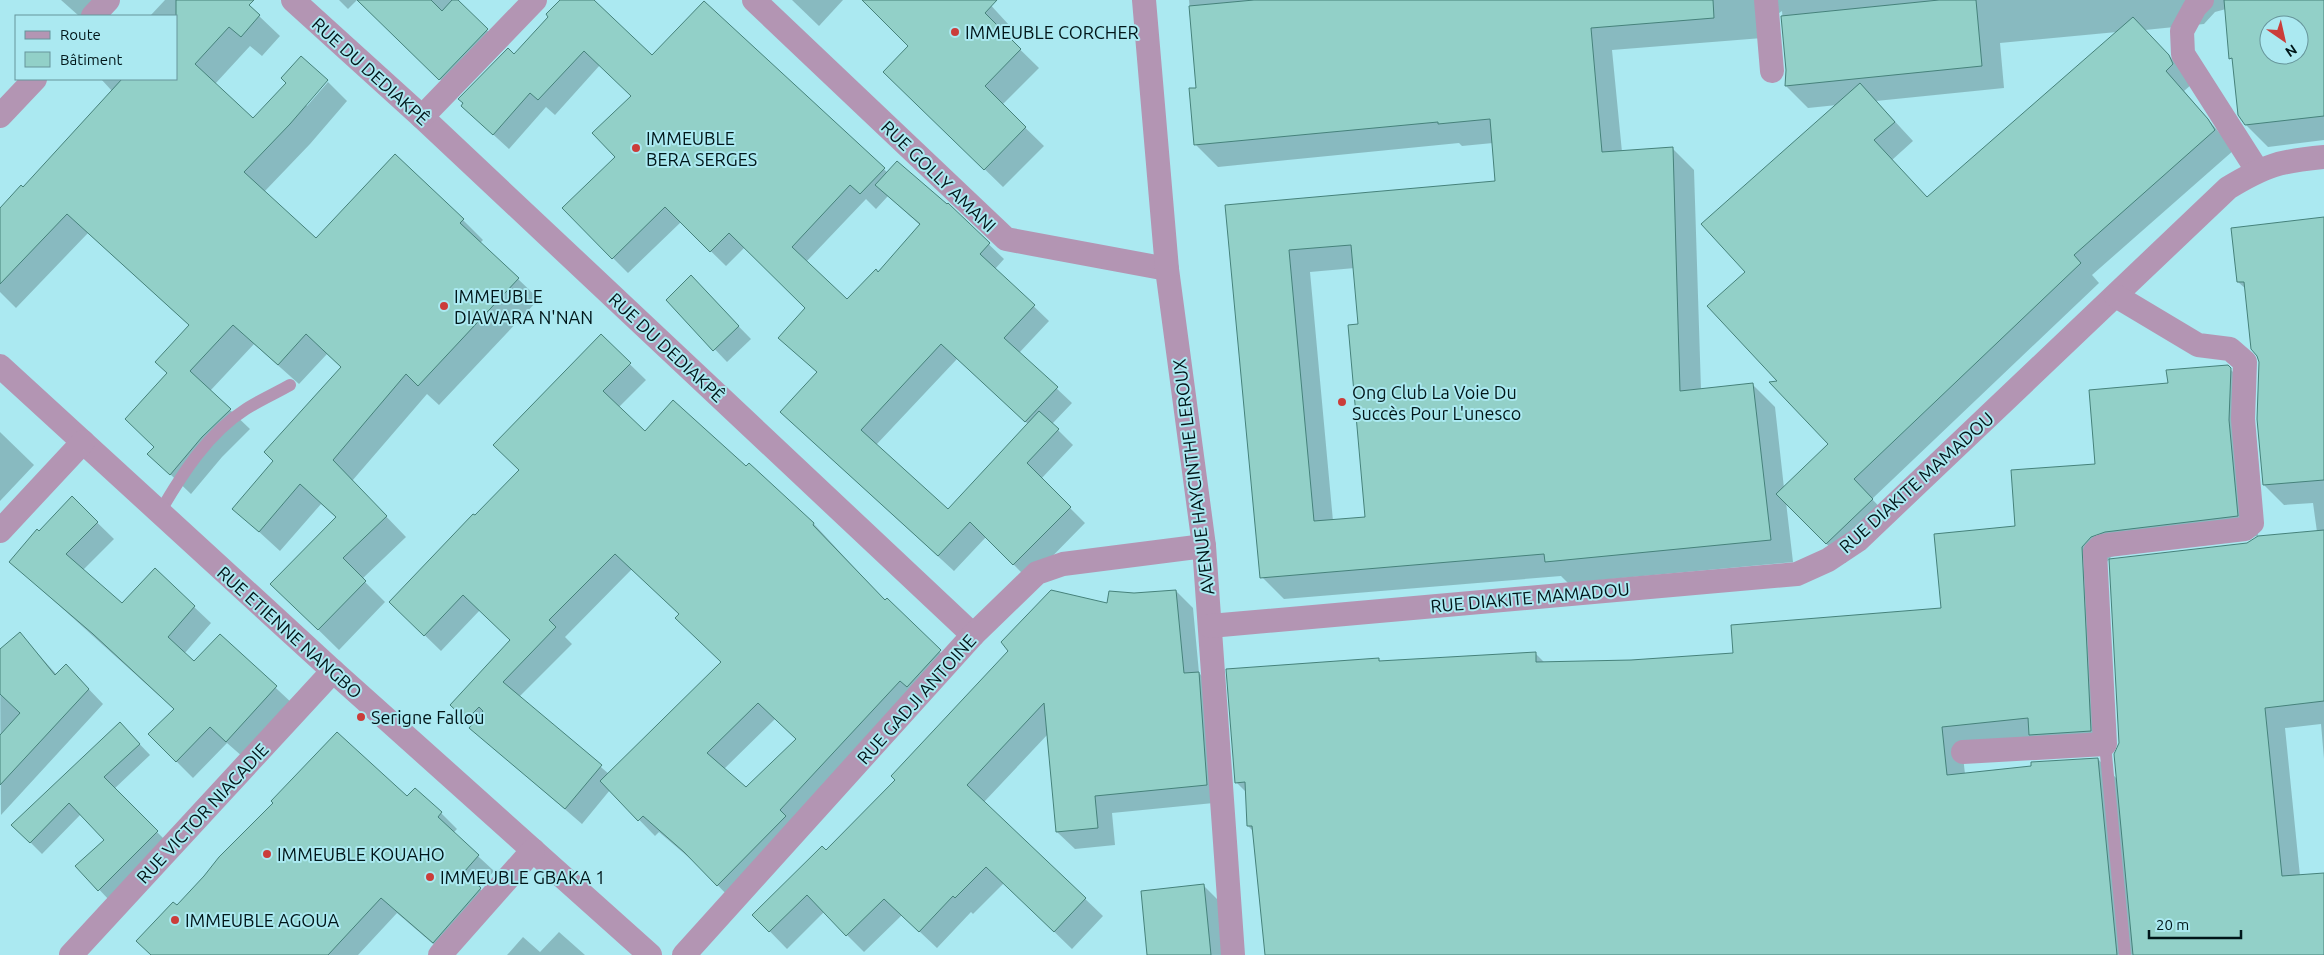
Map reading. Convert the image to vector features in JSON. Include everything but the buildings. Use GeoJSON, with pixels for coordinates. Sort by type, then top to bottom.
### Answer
{"type":"FeatureCollection","features":[{"type":"Feature","properties":{"kind":"street"},"geometry":{"type":"LineString","coordinates":[[94,15],[108,0]]}},
{"type":"Feature","properties":{"kind":"street","name":"RUE DU DEDIAKPÊ"},"geometry":{"type":"LineString","coordinates":[[292,0],[422,118],[973,635]]}},
{"type":"Feature","properties":{"kind":"street"},"geometry":{"type":"LineString","coordinates":[[422,118],[534,0]]}},
{"type":"Feature","properties":{"kind":"street","name":"RUE GOLLY AMANI"},"geometry":{"type":"LineString","coordinates":[[754,0],[1006,239],[1167,269]]}},
{"type":"Feature","properties":{"kind":"street","name":"AVENUE HAYCINTHE LEROUX"},"geometry":{"type":"LineString","coordinates":[[1144,0],[1167,269],[1204,546],[1233,955]]}},
{"type":"Feature","properties":{"kind":"street"},"geometry":{"type":"LineString","coordinates":[[1766,0],[1772,71]]}},
{"type":"Feature","properties":{"kind":"street"},"geometry":{"type":"LineString","coordinates":[[2202,0],[2195,7],[2182,31],[2183,54],[2257,170]]}},
{"type":"Feature","properties":{"kind":"street"},"geometry":{"type":"LineString","coordinates":[[0,116],[34,80]]}},
{"type":"Feature","properties":{"kind":"street","name":"RUE DIAKITE MAMADOU"},"geometry":{"type":"LineString","coordinates":[[1210,626],[1797,574],[1828,560],[1858,540],[2228,188],[2257,170],[2286,160],[2324,157]]}},
{"type":"Feature","properties":{"kind":"street"},"geometry":{"type":"LineString","coordinates":[[1963,752],[2105,744],[2095,552],[2100,547],[2246,530],[2252,523],[2243,419],[2245,362],[2230,349],[2198,345],[2116,296]]}},
{"type":"Feature","properties":{"kind":"street","name":"RUE ETIENNE NANGBO"},"geometry":{"type":"LineString","coordinates":[[0,366],[333,671],[650,955]]}},
{"type":"Feature","properties":{"kind":"street"},"geometry":{"type":"LineString","coordinates":[[0,531],[83,442]]}},
{"type":"Feature","properties":{"kind":"street","name":"RUE GADJI ANTOINE"},"geometry":{"type":"LineString","coordinates":[[684,955],[973,635],[1037,573],[1063,564],[1204,546]]}},
{"type":"Feature","properties":{"kind":"street","name":"RUE VICTOR NIACADIE"},"geometry":{"type":"LineString","coordinates":[[71,955],[333,671]]}},
{"type":"Feature","properties":{"kind":"street"},"geometry":{"type":"LineString","coordinates":[[440,955],[532,850]]}},
{"type":"Feature","properties":{"kind":"lane"},"geometry":{"type":"LineString","coordinates":[[160,512],[179,478],[211,438],[245,410],[290,385]]}},
{"type":"Feature","properties":{"kind":"lane"},"geometry":{"type":"LineString","coordinates":[[2105,744],[2125,955]]}},
{"type":"Feature","properties":{"kind":"place","name":"IMMEUBLE CORCHER"},"geometry":{"type":"Point","coordinates":[955,32]}},
{"type":"Feature","properties":{"kind":"place","name":"IMMEUBLE BERA SERGES"},"geometry":{"type":"Point","coordinates":[636,148]}},
{"type":"Feature","properties":{"kind":"place","name":"IMMEUBLE DIAWARA N'NAN"},"geometry":{"type":"Point","coordinates":[444,306]}},
{"type":"Feature","properties":{"kind":"place","name":"Ong Club La Voie Du Succès Pour L'unesco"},"geometry":{"type":"Point","coordinates":[1342,402]}},
{"type":"Feature","properties":{"kind":"place","name":"Serigne Fallou"},"geometry":{"type":"Point","coordinates":[361,717]}},
{"type":"Feature","properties":{"kind":"place","name":"IMMEUBLE KOUAHO"},"geometry":{"type":"Point","coordinates":[267,854]}},
{"type":"Feature","properties":{"kind":"place","name":"IMMEUBLE GBAKA 1"},"geometry":{"type":"Point","coordinates":[430,877]}},
{"type":"Feature","properties":{"kind":"place","name":"IMMEUBLE AGOUA"},"geometry":{"type":"Point","coordinates":[175,920]}}]}
